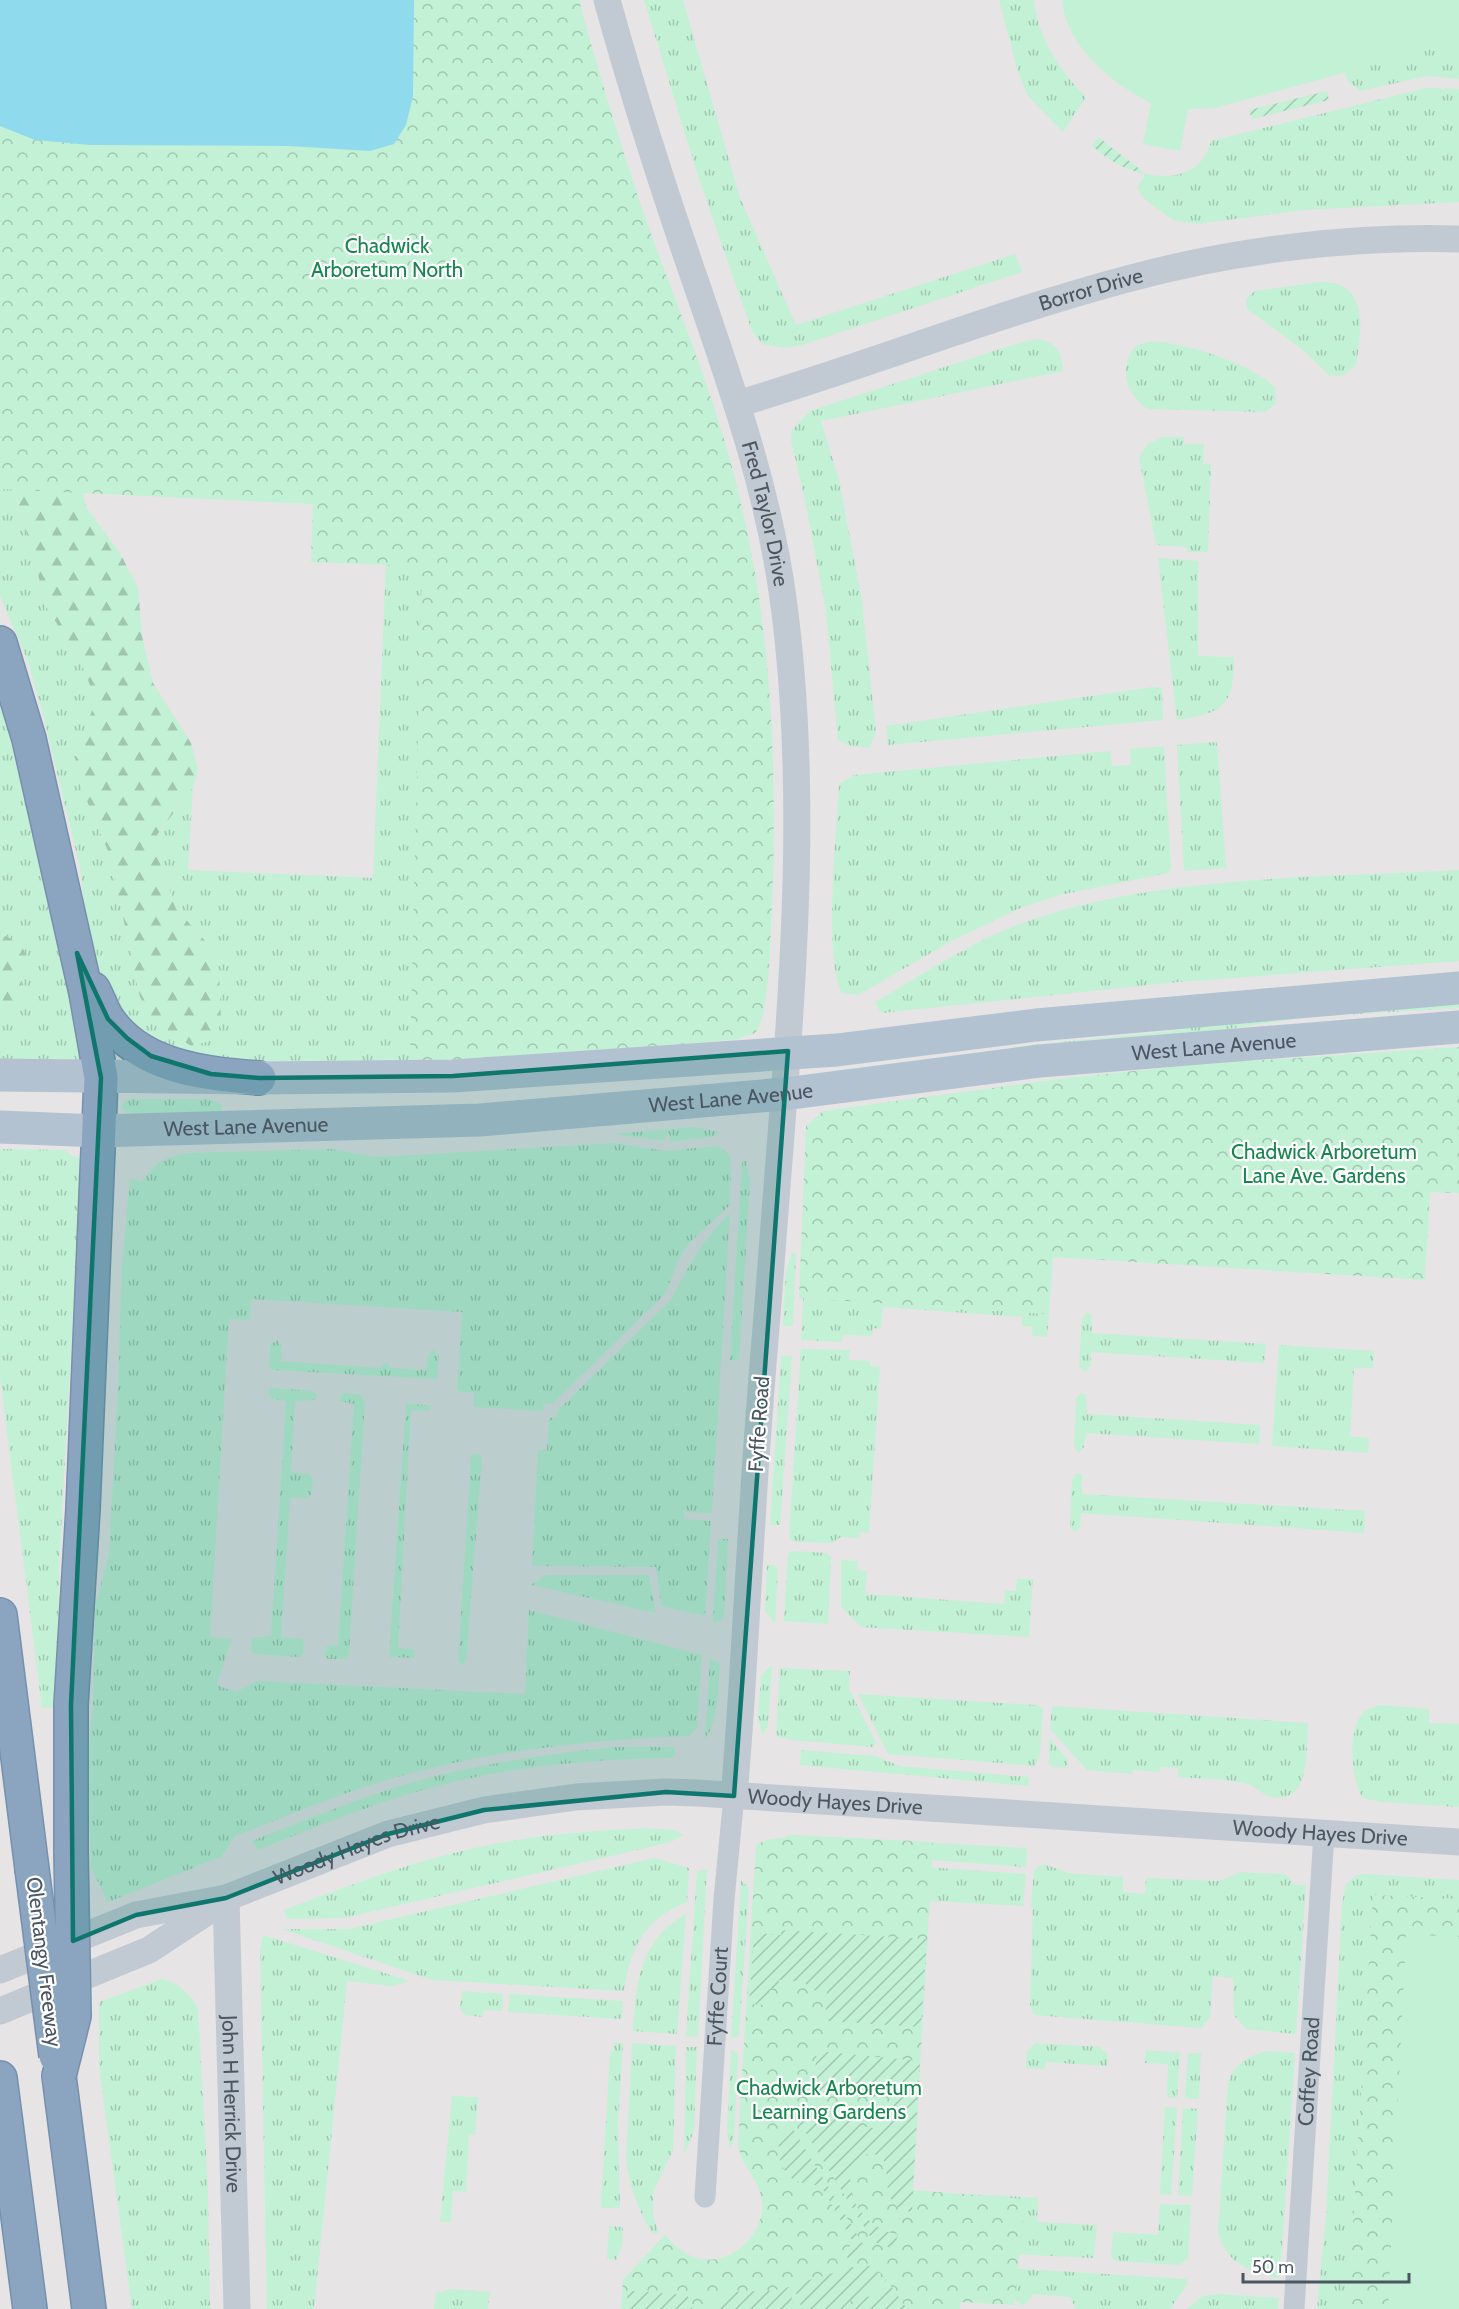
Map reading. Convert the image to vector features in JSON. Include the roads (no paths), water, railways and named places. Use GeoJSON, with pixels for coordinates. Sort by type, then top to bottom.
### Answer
{"type":"FeatureCollection","features":[{"type":"Feature","properties":{"kind":"highway"},"geometry":{"type":"LineString","coordinates":[[0,643],[29,739],[77,953],[101,1078],[83,1509],[71,1705],[74,2016],[59,2076]]}},
{"type":"Feature","properties":{"kind":"highway"},"geometry":{"type":"LineString","coordinates":[[77,953],[108,1019],[151,1056],[177,1067],[211,1074],[259,1078]]}},
{"type":"Feature","properties":{"kind":"highway","name":"Olentangy Freeway"},"geometry":{"type":"LineString","coordinates":[[0,1615],[89,2309]]}},
{"type":"Feature","properties":{"kind":"highway"},"geometry":{"type":"LineString","coordinates":[[1,2089],[30,2309]]}},
{"type":"Feature","properties":{"kind":"main road","name":"West Lane Avenue"},"geometry":{"type":"LineString","coordinates":[[0,1075],[101,1078],[453,1076],[837,1050],[1036,1025],[1459,988]]}},
{"type":"Feature","properties":{"kind":"main road","name":"West Lane Avenue"},"geometry":{"type":"LineString","coordinates":[[0,1128],[99,1131],[480,1120],[784,1094],[1040,1061],[1459,1027]]}},
{"type":"Feature","properties":{"kind":"street","name":"Fred Taylor Drive"},"geometry":{"type":"LineString","coordinates":[[607,0],[673,216],[737,404],[772,532],[783,598],[792,681],[797,766],[796,884],[788,1052]]}},
{"type":"Feature","properties":{"kind":"street","name":"Borror Drive"},"geometry":{"type":"LineString","coordinates":[[737,404],[837,374],[1014,313],[1132,278],[1252,254],[1410,239],[1459,238]]}},
{"type":"Feature","properties":{"kind":"street","name":"Fyffe Road"},"geometry":{"type":"LineString","coordinates":[[734,1796],[788,1052]]}},
{"type":"Feature","properties":{"kind":"street","name":"Woody Hayes Drive"},"geometry":{"type":"LineString","coordinates":[[0,1970],[136,1915],[226,1898],[388,1834],[484,1810],[576,1797],[666,1792],[1459,1842]]}},
{"type":"Feature","properties":{"kind":"street","name":"Fyffe Court"},"geometry":{"type":"LineString","coordinates":[[705,2197],[724,1899],[734,1796]]}},
{"type":"Feature","properties":{"kind":"street","name":"Coffey Road"},"geometry":{"type":"LineString","coordinates":[[1294,2309],[1324,1833]]}},
{"type":"Feature","properties":{"kind":"street","name":"Woody Hayes Drive"},"geometry":{"type":"LineString","coordinates":[[0,2011],[149,1950],[226,1898]]}},
{"type":"Feature","properties":{"kind":"street","name":"John H Herrick Drive"},"geometry":{"type":"LineString","coordinates":[[226,1898],[237,2309]]}},
{"type":"Feature","properties":{"kind":"water"},"geometry":{"type":"Polygon","coordinates":[[[0,0],[414,0],[413,96],[406,125],[394,144],[370,151],[288,146],[90,145],[35,140],[0,126],[0,0]]]}},
{"type":"Feature","properties":{"kind":"park label","name":"Chadwick Arboretum North"},"geometry":{"type":"Point","coordinates":[387,258]}},
{"type":"Feature","properties":{"kind":"park label","name":"Chadwick Arboretum Lane Ave. Gardens"},"geometry":{"type":"Point","coordinates":[1324,1164]}},
{"type":"Feature","properties":{"kind":"park label","name":"Chadwick Arboretum Learning Gardens"},"geometry":{"type":"Point","coordinates":[829,2100]}}]}
